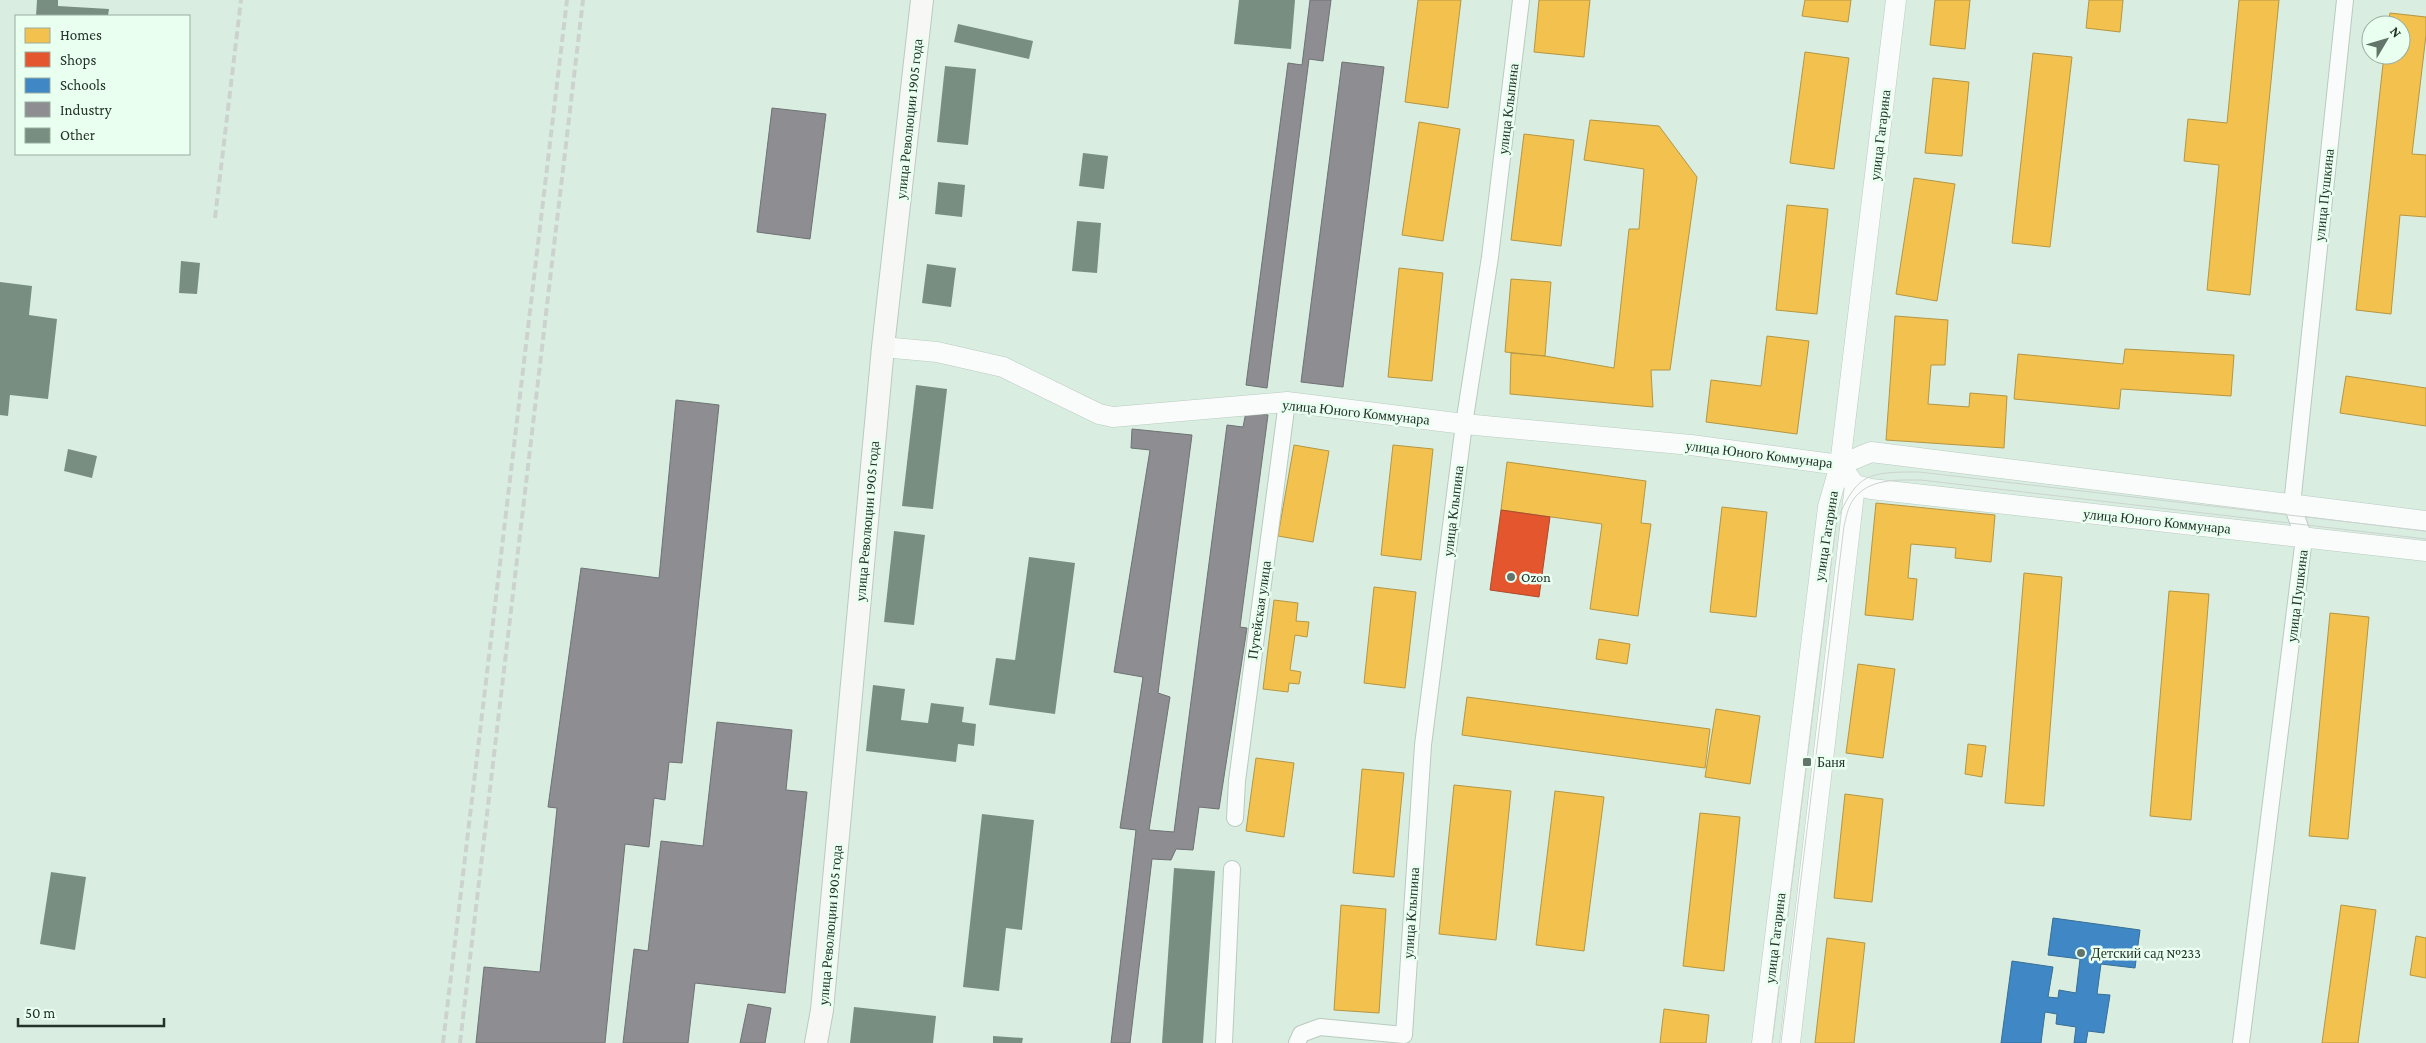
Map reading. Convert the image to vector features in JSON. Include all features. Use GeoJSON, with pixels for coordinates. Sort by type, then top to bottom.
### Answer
{"type":"FeatureCollection","features":[{"type":"Feature","properties":{"kind":"main road","name":"улица Революции 1905 года"},"geometry":{"type":"LineString","coordinates":[[816,1043],[823,1001],[883,347],[922,0]]}},
{"type":"Feature","properties":{"kind":"street","name":"улица Клыпина"},"geometry":{"type":"LineString","coordinates":[[1297,1043],[1301,1034],[1320,1026],[1404,1035],[1403,1023],[1423,745],[1464,424],[1490,257],[1521,0]]}},
{"type":"Feature","properties":{"kind":"street","name":"улица Гагарина"},"geometry":{"type":"LineString","coordinates":[[1762,1043],[1828,507],[1840,464],[1896,0]]}},
{"type":"Feature","properties":{"kind":"street","name":"улица Пушкина"},"geometry":{"type":"LineString","coordinates":[[2241,1043],[2304,538],[2292,505],[2345,0]]}},
{"type":"Feature","properties":{"kind":"street","name":"улица Юного Коммунара"},"geometry":{"type":"LineString","coordinates":[[883,347],[937,352],[1003,368],[1098,414],[1113,417],[1287,402],[1464,424],[1691,445],[1840,464],[1871,452],[2426,521]]}},
{"type":"Feature","properties":{"kind":"street","name":"Путейская улица"},"geometry":{"type":"LineString","coordinates":[[1235,818],[1236,781],[1287,402]]}},
{"type":"Feature","properties":{"kind":"street","name":"улица Юного Коммунара"},"geometry":{"type":"LineString","coordinates":[[1840,464],[1855,485],[2426,551]]}},
{"type":"Feature","properties":{"kind":"street","name":"улица Гагарина"},"geometry":{"type":"LineString","coordinates":[[1790,1043],[1855,485]]}},
{"type":"Feature","properties":{"kind":"street"},"geometry":{"type":"LineString","coordinates":[[1224,1043],[1232,869]]}},
{"type":"Feature","properties":{"kind":"building: Homes"},"geometry":{"type":"Polygon","coordinates":[[[1418,0],[1461,0],[1448,108],[1405,102],[1418,0]]]}},
{"type":"Feature","properties":{"kind":"building: Homes"},"geometry":{"type":"Polygon","coordinates":[[[1539,0],[1590,0],[1584,57],[1534,52],[1539,0]]]}},
{"type":"Feature","properties":{"kind":"building: Homes"},"geometry":{"type":"Polygon","coordinates":[[[1805,0],[1851,0],[1848,22],[1802,16],[1805,0]]]}},
{"type":"Feature","properties":{"kind":"building: Homes"},"geometry":{"type":"Polygon","coordinates":[[[1935,0],[1970,0],[1965,49],[1930,45],[1935,0]]]}},
{"type":"Feature","properties":{"kind":"building: Homes"},"geometry":{"type":"Polygon","coordinates":[[[2089,0],[2123,0],[2120,32],[2086,28],[2089,0]]]}},
{"type":"Feature","properties":{"kind":"building: Homes"},"geometry":{"type":"Polygon","coordinates":[[[2239,0],[2279,0],[2250,295],[2207,290],[2219,165],[2184,161],[2188,119],[2227,123],[2239,0]]]}},
{"type":"Feature","properties":{"kind":"building: Homes"},"geometry":{"type":"Polygon","coordinates":[[[2390,13],[2408,15],[2390,15],[2390,13]]]}},
{"type":"Feature","properties":{"kind":"building: Homes"},"geometry":{"type":"Polygon","coordinates":[[[2411,15],[2426,17],[2426,35],[2412,154],[2426,155],[2426,217],[2400,215],[2391,314],[2356,310],[2383,65],[2411,65],[2411,15]]]}},
{"type":"Feature","properties":{"kind":"building: Homes"},"geometry":{"type":"Polygon","coordinates":[[[1805,52],[1849,58],[1834,169],[1790,163],[1805,52]]]}},
{"type":"Feature","properties":{"kind":"building: Homes"},"geometry":{"type":"Polygon","coordinates":[[[2033,53],[2072,57],[2050,247],[2012,243],[2033,53]]]}},
{"type":"Feature","properties":{"kind":"building: Homes"},"geometry":{"type":"Polygon","coordinates":[[[1933,78],[1969,82],[1962,156],[1925,153],[1933,78]]]}},
{"type":"Feature","properties":{"kind":"building: Homes"},"geometry":{"type":"Polygon","coordinates":[[[1590,120],[1659,126],[1697,177],[1670,370],[1651,370],[1653,407],[1510,394],[1511,353],[1545,356],[1614,368],[1629,229],[1639,229],[1644,169],[1584,160],[1590,120]]]}},
{"type":"Feature","properties":{"kind":"building: Homes"},"geometry":{"type":"Polygon","coordinates":[[[1419,122],[1460,129],[1443,241],[1402,235],[1419,122]]]}},
{"type":"Feature","properties":{"kind":"building: Homes"},"geometry":{"type":"Polygon","coordinates":[[[1524,134],[1574,140],[1561,246],[1511,240],[1524,134]]]}},
{"type":"Feature","properties":{"kind":"building: Homes"},"geometry":{"type":"Polygon","coordinates":[[[1914,178],[1955,184],[1937,301],[1896,294],[1914,178]]]}},
{"type":"Feature","properties":{"kind":"building: Homes"},"geometry":{"type":"Polygon","coordinates":[[[1787,205],[1828,209],[1817,314],[1776,310],[1787,205]]]}},
{"type":"Feature","properties":{"kind":"building: Homes"},"geometry":{"type":"Polygon","coordinates":[[[1399,268],[1443,273],[1432,381],[1388,377],[1399,268]]]}},
{"type":"Feature","properties":{"kind":"building: Homes"},"geometry":{"type":"Polygon","coordinates":[[[1511,279],[1551,282],[1545,356],[1505,352],[1511,279]]]}},
{"type":"Feature","properties":{"kind":"building: Homes"},"geometry":{"type":"Polygon","coordinates":[[[1895,316],[1948,320],[1945,365],[1931,365],[1928,404],[1969,407],[1970,393],[2007,396],[2004,448],[1886,440],[1895,316]]]}},
{"type":"Feature","properties":{"kind":"building: Homes"},"geometry":{"type":"Polygon","coordinates":[[[1767,336],[1809,341],[1797,434],[1706,422],[1711,380],[1761,386],[1767,336]]]}},
{"type":"Feature","properties":{"kind":"building: Homes"},"geometry":{"type":"Polygon","coordinates":[[[2125,349],[2234,355],[2231,396],[2121,389],[2119,409],[2014,399],[2018,354],[2123,364],[2125,349]]]}},
{"type":"Feature","properties":{"kind":"building: Homes"},"geometry":{"type":"Polygon","coordinates":[[[2346,376],[2426,388],[2426,426],[2340,413],[2346,376]]]}},
{"type":"Feature","properties":{"kind":"building: Homes"},"geometry":{"type":"Polygon","coordinates":[[[1294,445],[1329,451],[1313,542],[1278,536],[1294,445]]]}},
{"type":"Feature","properties":{"kind":"building: Homes"},"geometry":{"type":"Polygon","coordinates":[[[1393,445],[1433,449],[1421,560],[1381,555],[1393,445]]]}},
{"type":"Feature","properties":{"kind":"building: Homes"},"geometry":{"type":"Polygon","coordinates":[[[1507,462],[1646,481],[1641,523],[1651,524],[1638,616],[1590,609],[1602,524],[1501,510],[1507,462]]]}},
{"type":"Feature","properties":{"kind":"building: Homes"},"geometry":{"type":"Polygon","coordinates":[[[1876,503],[1995,515],[1991,562],[1955,558],[1956,548],[1911,544],[1908,578],[1917,579],[1913,620],[1865,615],[1876,503]]]}},
{"type":"Feature","properties":{"kind":"building: Homes"},"geometry":{"type":"Polygon","coordinates":[[[1722,507],[1767,512],[1756,617],[1710,612],[1722,507]]]}},
{"type":"Feature","properties":{"kind":"building: Homes"},"geometry":{"type":"Polygon","coordinates":[[[2024,573],[2062,577],[2044,806],[2005,803],[2024,573]]]}},
{"type":"Feature","properties":{"kind":"building: Homes"},"geometry":{"type":"Polygon","coordinates":[[[1374,587],[1416,592],[1405,688],[1364,683],[1374,587]]]}},
{"type":"Feature","properties":{"kind":"building: Homes"},"geometry":{"type":"Polygon","coordinates":[[[2169,591],[2209,594],[2191,820],[2150,816],[2169,591]]]}},
{"type":"Feature","properties":{"kind":"building: Homes"},"geometry":{"type":"Polygon","coordinates":[[[1274,600],[1298,603],[1296,621],[1309,622],[1307,637],[1295,635],[1290,670],[1301,672],[1299,684],[1289,683],[1288,692],[1263,689],[1274,600]]]}},
{"type":"Feature","properties":{"kind":"building: Homes"},"geometry":{"type":"Polygon","coordinates":[[[2330,613],[2369,617],[2348,839],[2309,836],[2330,613]]]}},
{"type":"Feature","properties":{"kind":"building: Homes"},"geometry":{"type":"Polygon","coordinates":[[[1599,639],[1630,644],[1627,664],[1596,659],[1599,639]]]}},
{"type":"Feature","properties":{"kind":"building: Homes"},"geometry":{"type":"Polygon","coordinates":[[[1858,664],[1895,669],[1883,758],[1846,753],[1858,664]]]}},
{"type":"Feature","properties":{"kind":"building: Homes"},"geometry":{"type":"Polygon","coordinates":[[[1467,697],[1710,729],[1705,768],[1462,735],[1467,697]]]}},
{"type":"Feature","properties":{"kind":"building: Homes"},"geometry":{"type":"Polygon","coordinates":[[[1716,709],[1760,716],[1750,784],[1705,777],[1716,709]]]}},
{"type":"Feature","properties":{"kind":"building: Homes"},"geometry":{"type":"Polygon","coordinates":[[[1968,744],[1986,746],[1982,777],[1965,774],[1968,744]]]}},
{"type":"Feature","properties":{"kind":"building: Homes"},"geometry":{"type":"Polygon","coordinates":[[[1256,758],[1294,763],[1284,837],[1246,831],[1256,758]]]}},
{"type":"Feature","properties":{"kind":"building: Homes"},"geometry":{"type":"Polygon","coordinates":[[[1362,769],[1404,773],[1394,877],[1353,873],[1362,769]]]}},
{"type":"Feature","properties":{"kind":"building: Homes"},"geometry":{"type":"Polygon","coordinates":[[[1454,785],[1511,791],[1496,940],[1439,934],[1454,785]]]}},
{"type":"Feature","properties":{"kind":"building: Homes"},"geometry":{"type":"Polygon","coordinates":[[[1555,791],[1604,797],[1584,951],[1536,945],[1555,791]]]}},
{"type":"Feature","properties":{"kind":"building: Homes"},"geometry":{"type":"Polygon","coordinates":[[[1845,794],[1883,799],[1872,902],[1834,898],[1845,794]]]}},
{"type":"Feature","properties":{"kind":"building: Homes"},"geometry":{"type":"Polygon","coordinates":[[[1700,813],[1740,817],[1724,971],[1683,966],[1700,813]]]}},
{"type":"Feature","properties":{"kind":"building: Homes"},"geometry":{"type":"Polygon","coordinates":[[[1341,905],[1386,909],[1379,1013],[1334,1010],[1341,905]]]}},
{"type":"Feature","properties":{"kind":"building: Homes"},"geometry":{"type":"Polygon","coordinates":[[[2341,905],[2376,910],[2358,1043],[2322,1043],[2341,905]]]}},
{"type":"Feature","properties":{"kind":"building: Homes"},"geometry":{"type":"Polygon","coordinates":[[[2416,936],[2426,938],[2426,978],[2410,975],[2416,936]]]}},
{"type":"Feature","properties":{"kind":"building: Homes"},"geometry":{"type":"Polygon","coordinates":[[[1827,938],[1865,943],[1854,1043],[1815,1043],[1827,938]]]}},
{"type":"Feature","properties":{"kind":"building: Homes"},"geometry":{"type":"Polygon","coordinates":[[[1664,1009],[1709,1015],[1706,1043],[1660,1043],[1664,1009]]]}},
{"type":"Feature","properties":{"kind":"building: Shops"},"geometry":{"type":"Polygon","coordinates":[[[1501,510],[1550,517],[1539,597],[1490,590],[1501,510]]]}},
{"type":"Feature","properties":{"kind":"building: Schools"},"geometry":{"type":"Polygon","coordinates":[[[2053,918],[2140,930],[2135,968],[2101,964],[2097,994],[2110,995],[2104,1033],[2088,1031],[2086,1043],[2074,1043],[2076,1027],[2056,1024],[2057,1014],[2045,1012],[2041,1043],[2001,1043],[2012,961],[2053,967],[2048,997],[2058,998],[2059,990],[2076,993],[2080,959],[2048,955],[2053,918]]]}},
{"type":"Feature","properties":{"kind":"building: Industry"},"geometry":{"type":"Polygon","coordinates":[[[1310,0],[1331,0],[1323,61],[1309,59],[1267,388],[1246,385],[1288,63],[1302,65],[1310,0]]]}},
{"type":"Feature","properties":{"kind":"building: Industry"},"geometry":{"type":"Polygon","coordinates":[[[1342,62],[1384,67],[1343,387],[1301,382],[1342,62]]]}},
{"type":"Feature","properties":{"kind":"building: Industry"},"geometry":{"type":"Polygon","coordinates":[[[772,108],[826,114],[810,239],[757,232],[772,108]]]}},
{"type":"Feature","properties":{"kind":"building: Industry"},"geometry":{"type":"Polygon","coordinates":[[[676,400],[719,405],[682,763],[669,762],[665,800],[654,798],[649,847],[625,844],[605,1043],[476,1043],[484,967],[540,972],[557,808],[548,807],[581,568],[659,578],[676,400]]]}},
{"type":"Feature","properties":{"kind":"building: Industry"},"geometry":{"type":"Polygon","coordinates":[[[1246,412],[1268,415],[1240,627],[1247,628],[1219,809],[1199,807],[1193,850],[1176,849],[1171,860],[1152,859],[1130,1043],[1111,1043],[1136,830],[1120,828],[1143,677],[1114,672],[1150,450],[1131,448],[1132,429],[1192,435],[1158,693],[1170,697],[1149,830],[1174,832],[1227,425],[1243,427],[1246,412]]]}},
{"type":"Feature","properties":{"kind":"building: Industry"},"geometry":{"type":"Polygon","coordinates":[[[717,722],[792,730],[786,790],[807,792],[785,993],[695,983],[688,1043],[623,1043],[634,949],[648,951],[661,841],[703,846],[717,722]]]}},
{"type":"Feature","properties":{"kind":"building: Industry"},"geometry":{"type":"Polygon","coordinates":[[[748,1004],[771,1008],[765,1043],[740,1043],[748,1004]]]}},
{"type":"Feature","properties":{"kind":"building: Other"},"geometry":{"type":"Polygon","coordinates":[[[37,0],[58,0],[58,6],[109,9],[108,15],[36,15],[37,0]]]}},
{"type":"Feature","properties":{"kind":"building: Other"},"geometry":{"type":"Polygon","coordinates":[[[1239,0],[1295,0],[1291,49],[1234,44],[1239,0]]]}},
{"type":"Feature","properties":{"kind":"building: Other"},"geometry":{"type":"Polygon","coordinates":[[[958,24],[1033,41],[1029,59],[954,42],[958,24]]]}},
{"type":"Feature","properties":{"kind":"building: Other"},"geometry":{"type":"Polygon","coordinates":[[[945,66],[976,69],[968,145],[937,142],[945,66]]]}},
{"type":"Feature","properties":{"kind":"building: Other"},"geometry":{"type":"Polygon","coordinates":[[[1083,153],[1108,156],[1104,189],[1079,186],[1083,153]]]}},
{"type":"Feature","properties":{"kind":"building: Other"},"geometry":{"type":"Polygon","coordinates":[[[938,182],[965,185],[962,217],[935,214],[938,182]]]}},
{"type":"Feature","properties":{"kind":"building: Other"},"geometry":{"type":"Polygon","coordinates":[[[1077,221],[1101,223],[1097,273],[1072,271],[1077,221]]]}},
{"type":"Feature","properties":{"kind":"building: Other"},"geometry":{"type":"Polygon","coordinates":[[[181,261],[200,263],[197,294],[179,293],[181,261]]]}},
{"type":"Feature","properties":{"kind":"building: Other"},"geometry":{"type":"Polygon","coordinates":[[[927,264],[956,268],[951,307],[922,303],[927,264]]]}},
{"type":"Feature","properties":{"kind":"building: Other"},"geometry":{"type":"Polygon","coordinates":[[[0,282],[32,286],[29,315],[57,319],[48,399],[10,395],[8,416],[0,415],[0,282]]]}},
{"type":"Feature","properties":{"kind":"building: Other"},"geometry":{"type":"Polygon","coordinates":[[[916,385],[947,389],[933,509],[902,506],[916,385]]]}},
{"type":"Feature","properties":{"kind":"building: Other"},"geometry":{"type":"Polygon","coordinates":[[[68,449],[97,456],[92,478],[64,471],[68,449]]]}},
{"type":"Feature","properties":{"kind":"building: Other"},"geometry":{"type":"Polygon","coordinates":[[[894,531],[925,535],[914,625],[884,622],[894,531]]]}},
{"type":"Feature","properties":{"kind":"building: Other"},"geometry":{"type":"Polygon","coordinates":[[[1029,557],[1075,563],[1055,714],[989,705],[996,658],[1015,660],[1029,557]]]}},
{"type":"Feature","properties":{"kind":"building: Other"},"geometry":{"type":"Polygon","coordinates":[[[873,685],[905,689],[901,720],[928,723],[931,703],[964,707],[962,722],[976,724],[974,746],[958,744],[956,762],[866,751],[873,685]]]}},
{"type":"Feature","properties":{"kind":"building: Other"},"geometry":{"type":"Polygon","coordinates":[[[982,814],[1034,820],[1022,930],[1006,928],[999,991],[963,987],[982,814]]]}},
{"type":"Feature","properties":{"kind":"building: Other"},"geometry":{"type":"Polygon","coordinates":[[[1174,868],[1215,871],[1203,1043],[1162,1043],[1174,868]]]}},
{"type":"Feature","properties":{"kind":"building: Other"},"geometry":{"type":"Polygon","coordinates":[[[51,872],[86,877],[75,950],[40,944],[51,872]]]}},
{"type":"Feature","properties":{"kind":"building: Other"},"geometry":{"type":"Polygon","coordinates":[[[854,1007],[936,1016],[933,1043],[850,1043],[854,1007]]]}},
{"type":"Feature","properties":{"kind":"building: Other"},"geometry":{"type":"Polygon","coordinates":[[[993,1036],[1023,1038],[1022,1043],[993,1043],[993,1036]]]}},
{"type":"Feature","properties":{"kind":"tram line"},"geometry":{"type":"LineString","coordinates":[[1772,1043],[1836,523],[1843,506],[1858,485],[1875,475],[1919,472],[2426,531]]}},
{"type":"Feature","properties":{"kind":"tram line"},"geometry":{"type":"LineString","coordinates":[[1781,1043],[1844,526],[1850,506],[1859,493],[1875,484],[1884,482],[1921,480],[2426,539]]}},
{"type":"Feature","properties":{"kind":"railway"},"geometry":{"type":"LineString","coordinates":[[215,218],[241,0]]}},
{"type":"Feature","properties":{"kind":"railway"},"geometry":{"type":"LineString","coordinates":[[443,1043],[567,0]]}},
{"type":"Feature","properties":{"kind":"railway"},"geometry":{"type":"LineString","coordinates":[[460,1043],[583,0]]}},
{"type":"Feature","properties":{"kind":"place","name":"Ozon"},"geometry":{"type":"Point","coordinates":[1511,577]}},
{"type":"Feature","properties":{"kind":"place","name":"Баня"},"geometry":{"type":"Point","coordinates":[1807,762]}},
{"type":"Feature","properties":{"kind":"place","name":"Детский сад №233"},"geometry":{"type":"Point","coordinates":[2081,953]}}]}
